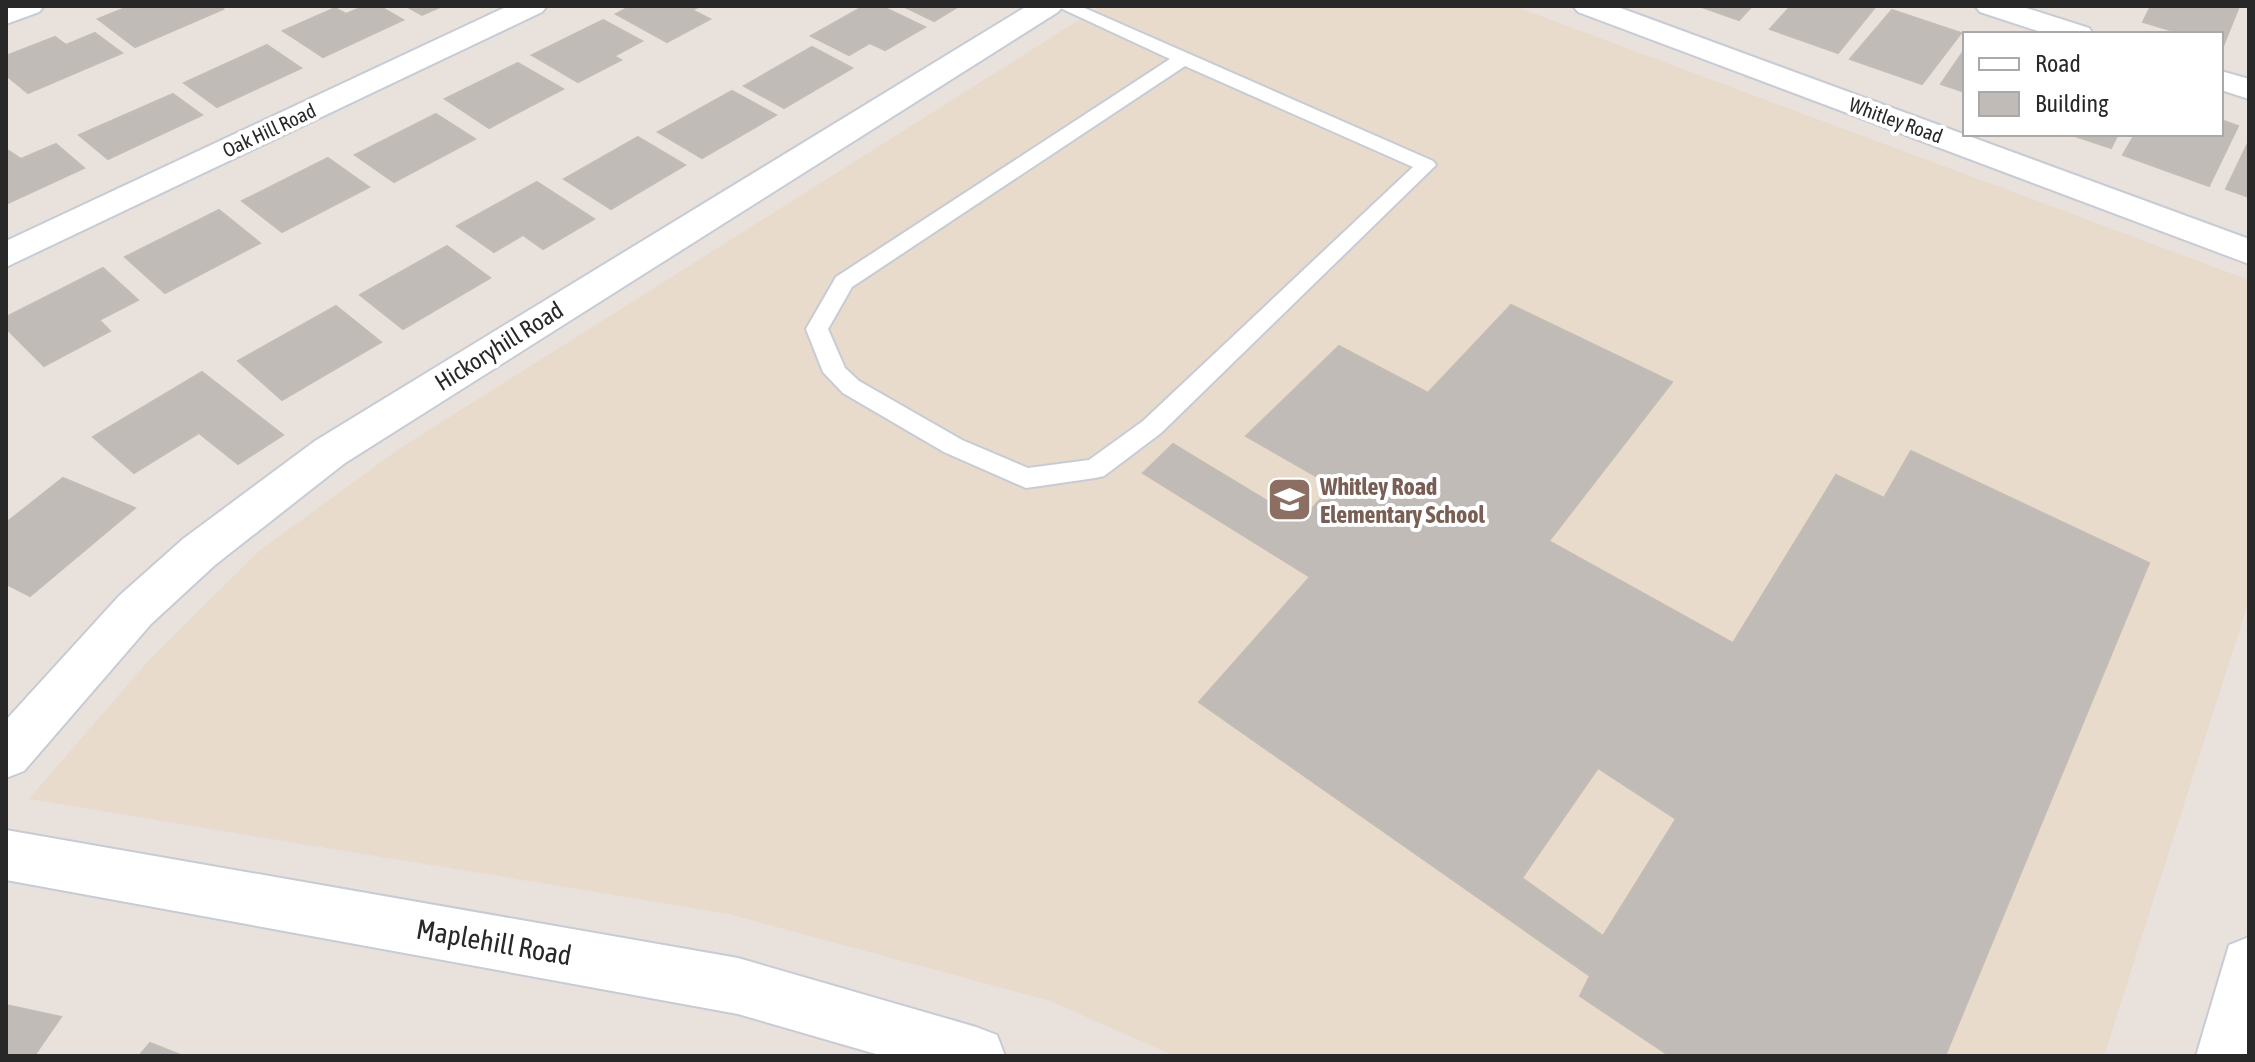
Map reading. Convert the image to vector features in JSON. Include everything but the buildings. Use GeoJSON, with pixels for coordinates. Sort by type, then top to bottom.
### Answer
{"type":"FeatureCollection","features":[{"type":"Feature","properties":{"kind":"street"},"geometry":{"type":"LineString","coordinates":[[6,15],[29,6]]}},
{"type":"Feature","properties":{"kind":"street","name":"Oak Hill Road"},"geometry":{"type":"LineString","coordinates":[[6,255],[532,6]]}},
{"type":"Feature","properties":{"kind":"street","name":"Hickoryhill Road"},"geometry":{"type":"LineString","coordinates":[[6,755],[135,610],[199,552],[330,452],[1048,6]]}},
{"type":"Feature","properties":{"kind":"street","name":"Whitley Road"},"geometry":{"type":"LineString","coordinates":[[1588,6],[2249,252]]}},
{"type":"Feature","properties":{"kind":"street"},"geometry":{"type":"LineString","coordinates":[[1990,6],[2072,32]]}},
{"type":"Feature","properties":{"kind":"street"},"geometry":{"type":"LineString","coordinates":[[2223,81],[2249,89]]}},
{"type":"Feature","properties":{"kind":"street","name":"Maplehill Road"},"geometry":{"type":"LineString","coordinates":[[6,855],[738,986],[976,1056]]}},
{"type":"Feature","properties":{"kind":"street"},"geometry":{"type":"LineString","coordinates":[[2225,1056],[2249,965]]}},
{"type":"Feature","properties":{"kind":"lane"},"geometry":{"type":"LineString","coordinates":[[1065,6],[1426,165],[1152,427],[1095,469],[1026,478],[953,446],[851,387],[835,372],[817,329],[844,282],[1183,59]]}},
{"type":"Feature","properties":{"kind":"shaded area","name":"Whitley Road Elementary School"},"geometry":{"type":"Polygon","coordinates":[[[1101,6],[1514,6],[2249,280],[2249,600],[2104,1056],[1175,1056],[1050,1001],[729,914],[29,799],[149,660],[259,551],[399,449],[1101,6]]]}},
{"type":"Feature","properties":{"kind":"place","name":"Whitley Road Elementary School"},"geometry":{"type":"Point","coordinates":[1289,500]}}]}
